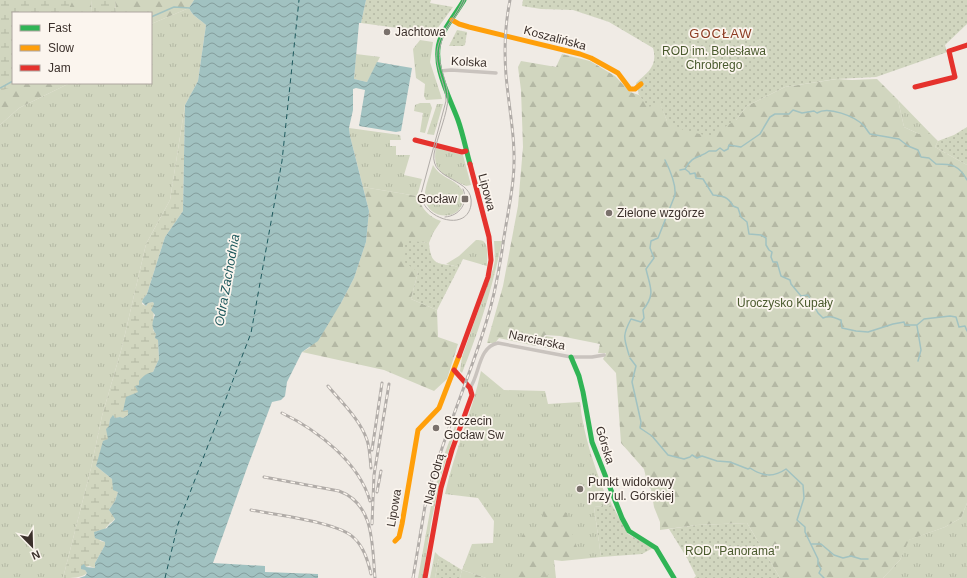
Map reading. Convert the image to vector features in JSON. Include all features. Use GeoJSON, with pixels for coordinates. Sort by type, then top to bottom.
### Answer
{"type":"FeatureCollection","features":[{"type":"Feature","properties":{"kind":"street","name":"Lipowa"},"geometry":{"type":"LineString","coordinates":[[395,541],[399,537],[402,524],[418,430],[438,408],[454,370],[488,277],[491,260],[489,237],[466,151],[440,71],[438,57],[442,35],[464,0]]}},
{"type":"Feature","properties":{"kind":"street","name":"Koszalińska"},"geometry":{"type":"LineString","coordinates":[[452,20],[470,27],[580,54],[611,68],[618,73],[630,89],[635,89],[641,84]]}},
{"type":"Feature","properties":{"kind":"street"},"geometry":{"type":"LineString","coordinates":[[915,87],[955,77],[949,51],[967,45]]}},
{"type":"Feature","properties":{"kind":"street","name":"Kolska"},"geometry":{"type":"LineString","coordinates":[[440,71],[451,70],[496,73]]}},
{"type":"Feature","properties":{"kind":"street"},"geometry":{"type":"LineString","coordinates":[[415,140],[462,152],[466,151]]}},
{"type":"Feature","properties":{"kind":"street","name":"Narciarska"},"geometry":{"type":"LineString","coordinates":[[470,388],[484,352],[495,343],[508,344],[571,357],[592,357],[604,355]]}},
{"type":"Feature","properties":{"kind":"street","name":"Górska"},"geometry":{"type":"LineString","coordinates":[[571,357],[579,376],[583,392],[592,442],[622,518],[629,531],[658,550],[674,578]]}},
{"type":"Feature","properties":{"kind":"street"},"geometry":{"type":"LineString","coordinates":[[454,370],[470,388]]}},
{"type":"Feature","properties":{"kind":"street","name":"Nad Odrą"},"geometry":{"type":"LineString","coordinates":[[425,578],[442,488],[452,450],[471,397],[472,392],[470,388]]}},
{"type":"Feature","properties":{"kind":"green space"},"geometry":{"type":"Polygon","coordinates":[[[0,0],[91,0],[92,12],[12,12],[12,84],[68,84],[19,108],[0,125],[0,0]]]}},
{"type":"Feature","properties":{"kind":"green space"},"geometry":{"type":"Polygon","coordinates":[[[73,0],[67,12],[12,12],[12,84],[21,84],[0,91],[0,1],[73,0]]]}},
{"type":"Feature","properties":{"kind":"green space"},"geometry":{"type":"Polygon","coordinates":[[[91,0],[115,0],[116,12],[92,12],[91,0]]]}},
{"type":"Feature","properties":{"kind":"green space"},"geometry":{"type":"Polygon","coordinates":[[[115,0],[194,0],[189,8],[152,24],[152,12],[116,12],[115,0]]]}},
{"type":"Feature","properties":{"kind":"green space"},"geometry":{"type":"Polygon","coordinates":[[[366,0],[431,0],[430,3],[453,7],[434,33],[361,23],[366,0]]]}},
{"type":"Feature","properties":{"kind":"green space","name":"ROD im. Bolesława Chrobrego"},"geometry":{"type":"Polygon","coordinates":[[[523,0],[967,0],[967,24],[945,45],[947,52],[876,77],[836,79],[785,87],[747,106],[736,120],[710,136],[685,131],[667,121],[660,104],[648,107],[639,95],[636,83],[648,72],[653,64],[653,48],[609,22],[573,10],[541,9],[522,6],[523,0]]]}},
{"type":"Feature","properties":{"kind":"green space"},"geometry":{"type":"Polygon","coordinates":[[[189,8],[194,15],[206,25],[198,81],[185,105],[170,200],[146,244],[122,347],[102,416],[91,468],[63,578],[0,578],[0,125],[19,108],[68,84],[152,84],[152,24],[189,8]]]}},
{"type":"Feature","properties":{"kind":"green space"},"geometry":{"type":"Polygon","coordinates":[[[457,30],[467,32],[465,45],[449,46],[457,30]]]}},
{"type":"Feature","properties":{"kind":"green space"},"geometry":{"type":"Polygon","coordinates":[[[420,40],[433,42],[430,62],[442,99],[426,100],[424,96],[425,84],[416,78],[413,49],[420,40]]]}},
{"type":"Feature","properties":{"kind":"green space"},"geometry":{"type":"Polygon","coordinates":[[[356,54],[380,57],[367,82],[354,79],[356,54]]]}},
{"type":"Feature","properties":{"kind":"green space","name":"Uroczysko Kupały"},"geometry":{"type":"Polygon","coordinates":[[[562,54],[590,61],[615,76],[630,92],[639,95],[648,106],[660,103],[667,121],[736,120],[747,106],[785,87],[837,79],[877,79],[898,100],[904,127],[919,134],[931,134],[938,141],[935,147],[967,165],[967,503],[961,518],[945,527],[909,540],[900,560],[883,578],[780,578],[747,523],[697,525],[660,530],[660,522],[654,507],[651,489],[648,486],[644,469],[621,443],[616,373],[603,359],[606,353],[598,353],[600,344],[560,336],[545,335],[536,346],[499,338],[495,343],[487,343],[503,286],[518,206],[523,147],[521,90],[518,67],[521,61],[556,67],[562,54]]]}},
{"type":"Feature","properties":{"kind":"green space"},"geometry":{"type":"Polygon","coordinates":[[[898,100],[931,134],[919,134],[904,127],[898,100]]]}},
{"type":"Feature","properties":{"kind":"green space"},"geometry":{"type":"Polygon","coordinates":[[[420,103],[430,103],[432,108],[425,133],[420,132],[423,113],[414,111],[415,105],[420,103]]]}},
{"type":"Feature","properties":{"kind":"green space"},"geometry":{"type":"Polygon","coordinates":[[[437,104],[443,104],[434,135],[427,134],[437,104]]]}},
{"type":"Feature","properties":{"kind":"green space"},"geometry":{"type":"Polygon","coordinates":[[[185,105],[183,211],[165,237],[147,294],[143,299],[142,304],[146,306],[148,303],[153,302],[154,304],[153,330],[158,340],[159,359],[153,372],[139,385],[138,392],[124,411],[128,410],[128,415],[123,418],[115,418],[113,416],[110,419],[108,439],[96,466],[112,479],[118,492],[115,501],[109,510],[115,519],[104,530],[96,531],[100,541],[105,542],[105,545],[95,563],[95,568],[89,566],[86,567],[85,570],[87,573],[79,577],[63,578],[91,468],[102,416],[122,347],[146,244],[170,200],[185,105]]]}},
{"type":"Feature","properties":{"kind":"green space"},"geometry":{"type":"Polygon","coordinates":[[[967,127],[967,165],[935,147],[938,141],[954,135],[967,127]]]}},
{"type":"Feature","properties":{"kind":"green space"},"geometry":{"type":"Polygon","coordinates":[[[349,128],[400,135],[401,140],[390,140],[390,146],[396,146],[396,155],[410,155],[404,175],[422,179],[417,196],[363,187],[349,128]]]}},
{"type":"Feature","properties":{"kind":"green space"},"geometry":{"type":"Polygon","coordinates":[[[436,148],[463,155],[471,185],[466,186],[442,173],[436,163],[436,148]]]}},
{"type":"Feature","properties":{"kind":"green space"},"geometry":{"type":"Polygon","coordinates":[[[433,165],[436,170],[456,183],[463,191],[463,201],[459,209],[454,214],[447,216],[439,215],[432,212],[427,206],[425,190],[433,165]]]}},
{"type":"Feature","properties":{"kind":"green space"},"geometry":{"type":"Polygon","coordinates":[[[363,187],[417,196],[426,212],[432,217],[441,221],[433,233],[429,243],[403,241],[418,272],[411,299],[437,310],[438,337],[458,344],[447,379],[434,391],[384,370],[302,352],[309,348],[341,303],[354,278],[366,242],[369,211],[363,187]]]}},
{"type":"Feature","properties":{"kind":"green space"},"geometry":{"type":"Polygon","coordinates":[[[403,240],[429,243],[430,251],[434,260],[441,264],[459,267],[437,310],[411,299],[418,272],[403,261],[403,240]]]}},
{"type":"Feature","properties":{"kind":"green space"},"geometry":{"type":"Polygon","coordinates":[[[476,240],[485,243],[487,252],[487,266],[463,259],[459,267],[446,264],[459,256],[476,240]]]}},
{"type":"Feature","properties":{"kind":"green space"},"geometry":{"type":"Polygon","coordinates":[[[494,241],[502,241],[494,275],[480,325],[462,373],[460,371],[462,357],[493,269],[495,260],[494,241]]]}},
{"type":"Feature","properties":{"kind":"green space"},"geometry":{"type":"Polygon","coordinates":[[[546,336],[557,338],[555,350],[539,346],[546,336]]]}},
{"type":"Feature","properties":{"kind":"green space"},"geometry":{"type":"Polygon","coordinates":[[[481,371],[504,390],[545,391],[548,404],[580,402],[586,438],[593,461],[605,494],[607,494],[612,505],[594,507],[601,557],[562,561],[554,560],[556,578],[486,578],[462,570],[472,544],[493,543],[494,521],[478,498],[445,494],[481,371]]]}},
{"type":"Feature","properties":{"kind":"green space"},"geometry":{"type":"Polygon","coordinates":[[[456,423],[457,425],[441,476],[431,523],[423,578],[418,578],[432,500],[443,458],[456,423]]]}},
{"type":"Feature","properties":{"kind":"green space"},"geometry":{"type":"Polygon","coordinates":[[[967,503],[967,578],[883,578],[900,560],[908,540],[945,527],[961,518],[967,503]]]}},
{"type":"Feature","properties":{"kind":"green space"},"geometry":{"type":"Polygon","coordinates":[[[612,505],[628,534],[653,548],[642,554],[601,557],[594,507],[612,505]]]}},
{"type":"Feature","properties":{"kind":"green space"},"geometry":{"type":"Polygon","coordinates":[[[550,506],[567,513],[570,529],[580,555],[578,558],[551,560],[549,573],[546,578],[510,578],[525,567],[531,554],[519,542],[524,532],[540,527],[544,518],[541,508],[550,506]]]}},
{"type":"Feature","properties":{"kind":"green space","name":"ROD \"Panorama\""},"geometry":{"type":"Polygon","coordinates":[[[747,523],[780,578],[694,578],[696,576],[687,558],[669,529],[697,525],[747,523]]]}},
{"type":"Feature","properties":{"kind":"green space"},"geometry":{"type":"Polygon","coordinates":[[[435,552],[439,556],[435,578],[430,578],[435,552]]]}},
{"type":"Feature","properties":{"kind":"green space"},"geometry":{"type":"Polygon","coordinates":[[[439,556],[462,570],[460,578],[435,578],[439,556]]]}},
{"type":"Feature","properties":{"kind":"green space"},"geometry":{"type":"Polygon","coordinates":[[[462,570],[486,578],[460,578],[462,570]]]}},
{"type":"Feature","properties":{"kind":"water","name":"Odra Zachodnia"},"geometry":{"type":"Polygon","coordinates":[[[194,0],[366,0],[361,23],[359,23],[354,79],[367,82],[377,62],[412,68],[401,131],[396,132],[359,126],[365,90],[356,88],[353,89],[353,110],[349,128],[369,211],[366,242],[354,278],[341,303],[318,341],[302,352],[287,382],[285,396],[281,400],[272,402],[213,563],[265,566],[265,572],[318,574],[318,578],[79,578],[85,576],[87,573],[85,570],[81,569],[81,566],[84,564],[86,567],[95,568],[95,563],[105,545],[105,542],[95,538],[94,532],[107,528],[115,519],[109,510],[115,501],[118,492],[113,490],[112,479],[96,466],[103,441],[108,439],[106,429],[109,426],[110,419],[113,415],[115,418],[123,418],[128,415],[128,410],[123,411],[126,397],[138,392],[135,386],[139,385],[139,381],[144,376],[153,372],[159,359],[158,340],[155,338],[156,334],[153,327],[155,315],[151,310],[154,304],[153,302],[148,303],[146,306],[142,302],[147,294],[165,237],[183,211],[185,105],[198,81],[206,25],[194,15],[189,8],[194,0]]]}},
{"type":"Feature","properties":{"kind":"waterway"},"geometry":{"type":"LineString","coordinates":[[152,17],[174,7],[190,8]]}},
{"type":"Feature","properties":{"kind":"waterway"},"geometry":{"type":"LineString","coordinates":[[0,88],[12,82]]}},
{"type":"Feature","properties":{"kind":"waterway"},"geometry":{"type":"LineString","coordinates":[[685,169],[693,159],[709,151],[716,151],[720,148],[724,151],[728,149],[729,145],[741,147],[760,134],[770,117],[775,114],[789,114],[793,110],[802,113],[814,111],[817,113],[822,111],[834,111],[860,122],[870,134],[899,139],[908,146],[918,150],[921,157],[929,158],[936,164],[946,164],[958,168],[967,180]]}},
{"type":"Feature","properties":{"kind":"waterway"},"geometry":{"type":"LineString","coordinates":[[629,355],[625,341],[626,329],[631,319],[641,322],[644,318],[643,310],[651,295],[646,269],[654,258],[650,248],[651,241],[658,238],[675,195],[674,182],[665,160]]}},
{"type":"Feature","properties":{"kind":"waterway"},"geometry":{"type":"LineString","coordinates":[[680,170],[685,169],[690,174],[695,173],[696,178],[703,179],[713,195],[725,198],[733,206],[738,208],[741,217],[747,222],[749,234],[761,235],[766,238],[766,245],[772,252],[771,257],[773,262],[777,262],[781,276],[790,280],[791,284],[801,296],[808,295],[818,313],[823,318],[830,317],[841,320],[842,328],[868,332],[893,324],[904,322],[905,325],[917,325],[924,319],[950,316],[956,317],[959,327],[965,326],[967,331]]}},
{"type":"Feature","properties":{"kind":"waterway"},"geometry":{"type":"LineString","coordinates":[[917,326],[921,350],[918,361]]}},
{"type":"Feature","properties":{"kind":"waterway"},"geometry":{"type":"LineString","coordinates":[[630,358],[636,366],[632,382],[641,422],[640,428],[652,436],[668,455],[684,459],[692,455],[697,458],[702,456],[717,461],[730,462],[768,475],[777,474],[786,469],[803,485],[804,498],[797,520],[805,527],[805,532],[818,559],[818,564],[821,569],[819,573],[824,578]]}},
{"type":"Feature","properties":{"kind":"waterway"},"geometry":{"type":"LineString","coordinates":[[812,544],[821,544],[834,555],[843,558],[851,556],[861,559],[868,559]]}},
{"type":"Feature","properties":{"kind":"ferry route"},"geometry":{"type":"LineString","coordinates":[[165,578],[178,524],[251,333],[282,161],[299,0]]}},
{"type":"Feature","properties":{"kind":"tram line"},"geometry":{"type":"LineString","coordinates":[[463,0],[442,36],[437,52],[437,61],[445,91],[446,101],[421,194],[423,202],[428,210],[444,219],[453,220],[461,219],[467,214],[471,205],[470,196],[466,189],[439,170],[435,163],[434,154],[437,140],[448,103],[446,83],[439,57],[443,37],[465,0]]}},
{"type":"Feature","properties":{"kind":"tram line"},"geometry":{"type":"LineString","coordinates":[[445,217],[455,214],[462,208],[465,199],[463,189]]}},
{"type":"Feature","properties":{"kind":"railway"},"geometry":{"type":"LineString","coordinates":[[413,578],[425,506],[432,480],[486,323],[495,291],[501,259],[514,166],[505,56],[505,38],[510,0]]}},
{"type":"Feature","properties":{"kind":"railway"},"geometry":{"type":"LineString","coordinates":[[372,450],[382,383]]}},
{"type":"Feature","properties":{"kind":"railway"},"geometry":{"type":"LineString","coordinates":[[372,524],[374,475],[389,384]]}},
{"type":"Feature","properties":{"kind":"railway"},"geometry":{"type":"LineString","coordinates":[[328,386],[350,411],[364,432],[369,447],[371,468]]}},
{"type":"Feature","properties":{"kind":"railway"},"geometry":{"type":"LineString","coordinates":[[282,413],[309,428],[347,460],[357,473],[370,501]]}},
{"type":"Feature","properties":{"kind":"railway"},"geometry":{"type":"LineString","coordinates":[[377,492],[381,471]]}},
{"type":"Feature","properties":{"kind":"railway"},"geometry":{"type":"LineString","coordinates":[[264,477],[339,491],[351,497],[359,506],[369,527],[372,540],[375,578]]}},
{"type":"Feature","properties":{"kind":"railway"},"geometry":{"type":"LineString","coordinates":[[251,510],[321,523],[346,532],[354,538],[363,550],[371,574]]}},
{"type":"Feature","properties":{"kind":"traffic: fast"},"geometry":{"type":"LineString","coordinates":[[464,0],[441,37],[438,47],[438,57],[442,79],[460,125],[470,164]]}},
{"type":"Feature","properties":{"kind":"traffic: fast"},"geometry":{"type":"LineString","coordinates":[[571,357],[579,376],[583,392],[592,442],[622,518],[629,531],[656,548],[674,578]]}},
{"type":"Feature","properties":{"kind":"traffic: slow"},"geometry":{"type":"LineString","coordinates":[[452,20],[469,27],[580,54],[591,58],[618,73],[630,89],[635,89],[641,84]]}},
{"type":"Feature","properties":{"kind":"traffic: slow"},"geometry":{"type":"LineString","coordinates":[[395,541],[399,537],[402,524],[418,430],[439,408],[459,356]]}},
{"type":"Feature","properties":{"kind":"traffic: jam"},"geometry":{"type":"LineString","coordinates":[[915,87],[955,77],[949,51],[967,45]]}},
{"type":"Feature","properties":{"kind":"traffic: jam"},"geometry":{"type":"LineString","coordinates":[[415,140],[462,152],[466,151]]}},
{"type":"Feature","properties":{"kind":"traffic: jam"},"geometry":{"type":"LineString","coordinates":[[459,356],[488,277],[491,260],[489,237],[470,164]]}},
{"type":"Feature","properties":{"kind":"traffic: jam"},"geometry":{"type":"LineString","coordinates":[[425,578],[441,488],[452,450],[472,395],[470,388],[454,370]]}},
{"type":"Feature","properties":{"kind":"place","name":"Jachtowa"},"geometry":{"type":"Point","coordinates":[387,32]}},
{"type":"Feature","properties":{"kind":"place","name":"Gocław"},"geometry":{"type":"Point","coordinates":[465,199]}},
{"type":"Feature","properties":{"kind":"place","name":"Zielone wzgórze"},"geometry":{"type":"Point","coordinates":[609,213]}},
{"type":"Feature","properties":{"kind":"place","name":"Szczecin Gocław Sw"},"geometry":{"type":"Point","coordinates":[436,428]}},
{"type":"Feature","properties":{"kind":"place","name":"Punkt widokowy przy ul. Górskiej"},"geometry":{"type":"Point","coordinates":[580,489]}},
{"type":"Feature","properties":{"kind":"district","name":"GOCŁAW"},"geometry":{"type":"Point","coordinates":[721,33]}}]}
